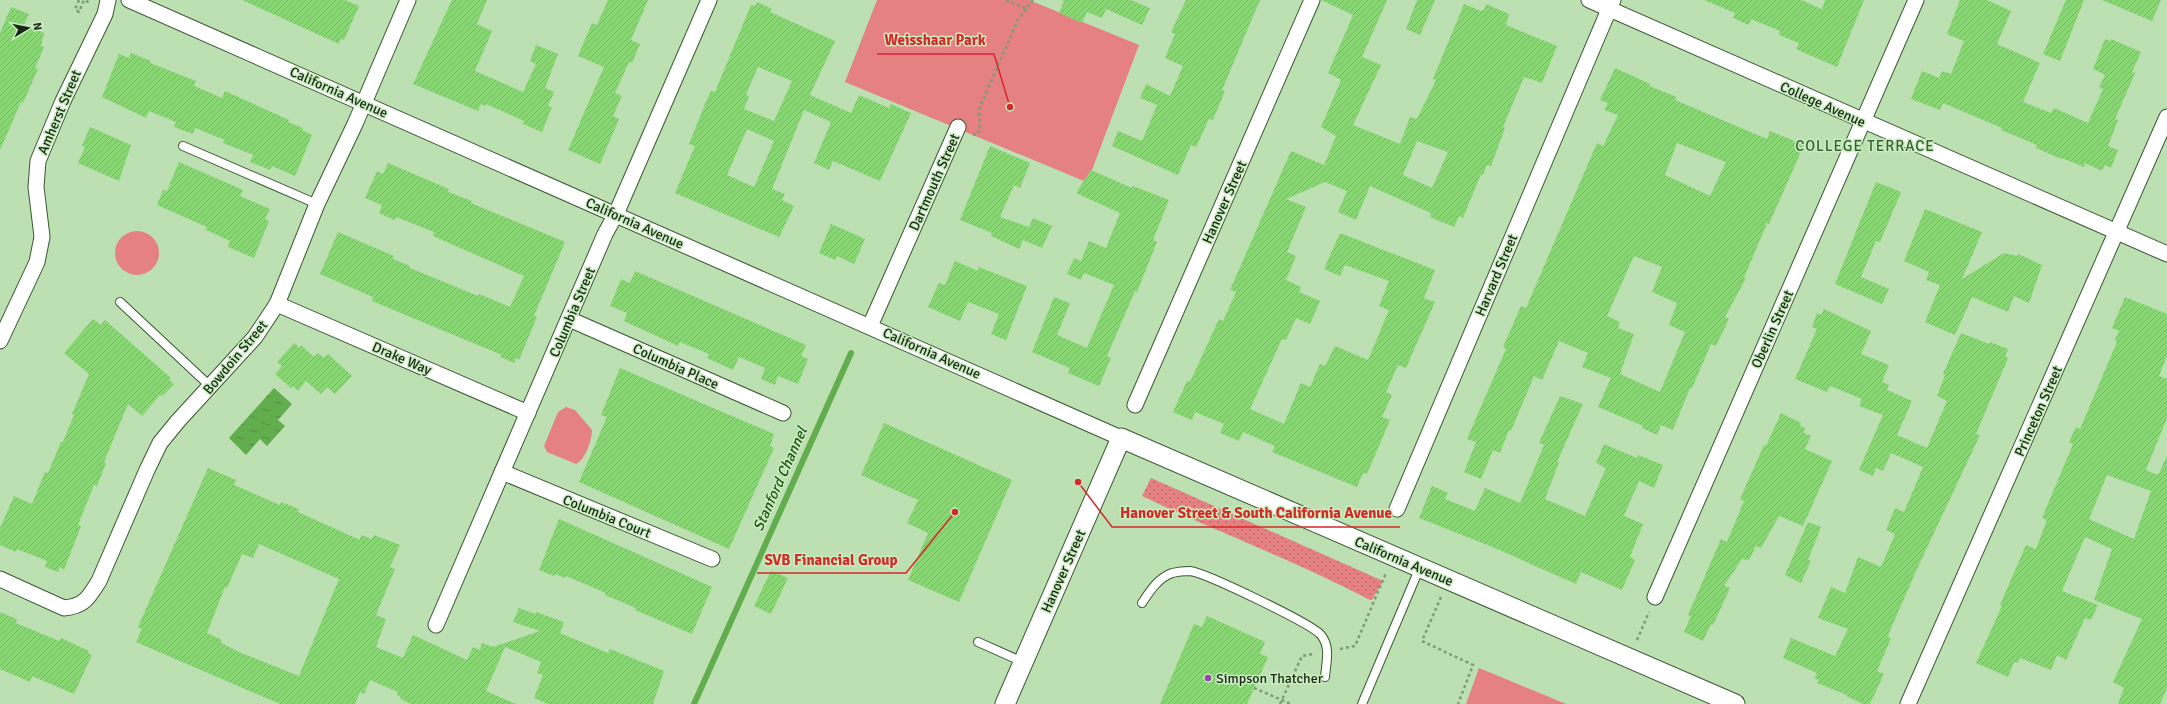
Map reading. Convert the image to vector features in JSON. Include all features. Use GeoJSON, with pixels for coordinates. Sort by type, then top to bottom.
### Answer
{"type":"FeatureCollection","features":[{"type":"Feature","properties":{"kind":"street","name":"Amherst Street"},"geometry":{"type":"LineString","coordinates":[[0,341],[37,262],[42,237],[36,187],[38,161],[63,101],[105,14],[108,0]]}},
{"type":"Feature","properties":{"kind":"street","name":"California Avenue"},"geometry":{"type":"LineString","coordinates":[[129,0],[1121,438],[1735,704]]}},
{"type":"Feature","properties":{"kind":"street","name":"Bowdoin Street"},"geometry":{"type":"LineString","coordinates":[[0,579],[64,608],[75,607],[83,603],[99,581],[147,470],[160,444],[178,421],[211,387],[255,337],[277,304],[317,204],[408,0]]}},
{"type":"Feature","properties":{"kind":"street","name":"Columbia Street"},"geometry":{"type":"LineString","coordinates":[[436,625],[709,0]]}},
{"type":"Feature","properties":{"kind":"street","name":"Hanover Street"},"geometry":{"type":"LineString","coordinates":[[1135,405],[1312,0]]}},
{"type":"Feature","properties":{"kind":"street","name":"College Avenue"},"geometry":{"type":"LineString","coordinates":[[1589,0],[1611,4],[1863,121],[2167,254]]}},
{"type":"Feature","properties":{"kind":"street","name":"Oberlin Street"},"geometry":{"type":"LineString","coordinates":[[1655,597],[1916,0]]}},
{"type":"Feature","properties":{"kind":"street","name":"Harvard Street"},"geometry":{"type":"LineString","coordinates":[[1397,509],[1611,4]]}},
{"type":"Feature","properties":{"kind":"street","name":"Princeton Street"},"geometry":{"type":"LineString","coordinates":[[1908,704],[2167,117]]}},
{"type":"Feature","properties":{"kind":"street","name":"Dartmouth Street"},"geometry":{"type":"LineString","coordinates":[[870,326],[958,127]]}},
{"type":"Feature","properties":{"kind":"street","name":"Drake Way"},"geometry":{"type":"LineString","coordinates":[[277,304],[528,413]]}},
{"type":"Feature","properties":{"kind":"street","name":"Columbia Place"},"geometry":{"type":"LineString","coordinates":[[569,319],[783,413]]}},
{"type":"Feature","properties":{"kind":"street","name":"Hanover Street"},"geometry":{"type":"LineString","coordinates":[[1005,704],[1121,438]]}},
{"type":"Feature","properties":{"kind":"street","name":"Columbia Court"},"geometry":{"type":"LineString","coordinates":[[502,472],[712,559]]}},
{"type":"Feature","properties":{"kind":"lane"},"geometry":{"type":"LineString","coordinates":[[183,146],[317,204]]}},
{"type":"Feature","properties":{"kind":"lane"},"geometry":{"type":"LineString","coordinates":[[120,302],[211,387]]}},
{"type":"Feature","properties":{"kind":"lane"},"geometry":{"type":"LineString","coordinates":[[1362,704],[1420,568]]}},
{"type":"Feature","properties":{"kind":"lane"},"geometry":{"type":"LineString","coordinates":[[1142,602],[1154,585],[1172,573],[1190,571],[1245,593],[1308,624],[1322,636],[1328,652],[1325,677]]}},
{"type":"Feature","properties":{"kind":"lane"},"geometry":{"type":"LineString","coordinates":[[978,642],[1023,662]]}},
{"type":"Feature","properties":{"kind":"path"},"geometry":{"type":"LineString","coordinates":[[79,0],[76,9],[79,12],[84,0],[90,3]]}},
{"type":"Feature","properties":{"kind":"path"},"geometry":{"type":"LineString","coordinates":[[1006,0],[1027,9]]}},
{"type":"Feature","properties":{"kind":"path","name":"Dartmouth Street"},"geometry":{"type":"LineString","coordinates":[[958,127],[976,135],[980,130],[979,109],[1018,20],[1033,0]]}},
{"type":"Feature","properties":{"kind":"path"},"geometry":{"type":"LineString","coordinates":[[1280,704],[1302,656],[1355,646],[1393,556]]}},
{"type":"Feature","properties":{"kind":"path"},"geometry":{"type":"LineString","coordinates":[[1448,580],[1422,641],[1473,665],[1458,704]]}},
{"type":"Feature","properties":{"kind":"path"},"geometry":{"type":"LineString","coordinates":[[1629,658],[1655,597]]}},
{"type":"Feature","properties":{"kind":"path"},"geometry":{"type":"LineString","coordinates":[[1254,688],[1291,704]]}},
{"type":"Feature","properties":{"kind":"shaded area"},"geometry":{"type":"Polygon","coordinates":[[[877,0],[1029,0],[1139,45],[1089,178],[1086,177],[1084,181],[845,82],[877,0]]]}},
{"type":"Feature","properties":{"kind":"shaded area"},"geometry":{"type":"Polygon","coordinates":[[[133,231],[141,231],[153,237],[159,249],[159,257],[153,269],[141,275],[133,275],[121,269],[115,257],[115,249],[121,237],[133,231]]]}},
{"type":"Feature","properties":{"kind":"shaded area"},"geometry":{"type":"Polygon","coordinates":[[[566,407],[575,410],[592,430],[591,439],[585,454],[576,464],[547,452],[544,446],[558,412],[566,407]]]}},
{"type":"Feature","properties":{"kind":"shaded area"},"geometry":{"type":"Polygon","coordinates":[[[1151,478],[1383,581],[1372,600],[1370,600],[1314,572],[1142,496],[1151,478]]]}},
{"type":"Feature","properties":{"kind":"shaded area"},"geometry":{"type":"Polygon","coordinates":[[[1479,668],[1566,704],[1466,704],[1479,668]]]}},
{"type":"Feature","properties":{"kind":"water"},"geometry":{"type":"Polygon","coordinates":[[[274,388],[292,404],[278,420],[285,426],[267,446],[260,439],[246,455],[229,438],[274,388]]]}},
{"type":"Feature","properties":{"kind":"building"},"geometry":{"type":"Polygon","coordinates":[[[242,0],[345,0],[359,6],[344,40],[341,39],[339,44],[242,0]]]}},
{"type":"Feature","properties":{"kind":"building"},"geometry":{"type":"Polygon","coordinates":[[[452,0],[487,0],[477,24],[492,31],[475,71],[523,92],[536,64],[530,61],[536,45],[558,54],[545,88],[554,92],[548,106],[552,107],[542,132],[523,124],[524,121],[486,104],[486,106],[481,104],[478,111],[413,84],[452,0]]]}},
{"type":"Feature","properties":{"kind":"building"},"geometry":{"type":"Polygon","coordinates":[[[608,0],[648,0],[631,40],[640,44],[632,63],[629,62],[615,93],[622,96],[613,116],[619,119],[600,164],[568,150],[604,67],[578,56],[592,23],[597,25],[608,0]]]}},
{"type":"Feature","properties":{"kind":"building"},"geometry":{"type":"Polygon","coordinates":[[[1061,0],[1131,0],[1150,8],[1142,25],[1106,9],[1102,18],[1087,12],[1082,23],[1059,13],[1064,1],[1061,0]]]}},
{"type":"Feature","properties":{"kind":"building"},"geometry":{"type":"Polygon","coordinates":[[[1186,0],[1260,0],[1222,90],[1225,91],[1213,120],[1209,119],[1196,147],[1191,145],[1178,175],[1112,146],[1118,131],[1142,141],[1157,105],[1140,98],[1146,84],[1170,96],[1183,66],[1165,58],[1175,34],[1171,32],[1186,0]]]}},
{"type":"Feature","properties":{"kind":"building"},"geometry":{"type":"Polygon","coordinates":[[[1321,0],[1387,0],[1362,57],[1381,65],[1353,125],[1400,144],[1410,117],[1417,119],[1436,80],[1433,79],[1464,4],[1481,11],[1484,10],[1486,4],[1509,14],[1506,25],[1557,46],[1542,83],[1524,77],[1503,127],[1505,128],[1491,166],[1487,165],[1483,175],[1481,174],[1463,218],[1459,216],[1454,227],[1430,217],[1431,213],[1370,186],[1356,220],[1338,212],[1347,191],[1325,182],[1286,199],[1306,207],[1287,252],[1296,256],[1286,280],[1301,287],[1299,292],[1320,301],[1310,324],[1296,318],[1286,340],[1282,339],[1250,409],[1284,424],[1301,383],[1310,387],[1320,364],[1325,366],[1335,346],[1368,360],[1389,310],[1379,306],[1389,281],[1345,265],[1340,276],[1324,269],[1340,233],[1435,270],[1424,298],[1435,302],[1406,368],[1398,365],[1386,392],[1392,395],[1382,417],[1390,420],[1367,474],[1363,473],[1357,487],[1272,452],[1275,446],[1243,432],[1239,441],[1220,433],[1224,424],[1195,412],[1192,420],[1173,412],[1187,381],[1190,382],[1219,319],[1223,321],[1236,292],[1230,290],[1291,151],[1324,165],[1336,136],[1321,127],[1341,80],[1328,73],[1353,15],[1321,0]],[[1417,141],[1403,175],[1432,188],[1448,152],[1417,141]]]}},
{"type":"Feature","properties":{"kind":"building"},"geometry":{"type":"Polygon","coordinates":[[[1417,0],[1435,0],[1420,35],[1406,29],[1417,0]]]}},
{"type":"Feature","properties":{"kind":"building"},"geometry":{"type":"Polygon","coordinates":[[[1704,0],[1801,0],[1822,9],[1825,0],[1864,0],[1837,67],[1796,49],[1799,43],[1779,35],[1780,31],[1751,19],[1749,25],[1733,18],[1735,13],[1704,0]]]}},
{"type":"Feature","properties":{"kind":"building"},"geometry":{"type":"Polygon","coordinates":[[[1960,0],[1987,0],[2011,11],[1997,44],[2040,63],[2023,102],[2051,113],[2054,108],[2088,123],[2103,89],[2099,87],[2105,75],[2093,69],[2105,39],[2110,41],[2111,39],[2141,52],[2132,72],[2135,73],[2115,119],[2118,120],[2108,146],[2118,150],[2111,168],[2105,165],[2102,171],[2085,163],[2084,167],[2036,148],[2037,145],[2001,130],[2002,128],[1943,103],[1940,110],[1911,99],[1922,71],[1939,78],[1942,71],[1951,74],[1964,41],[1947,34],[1960,0]]]}},
{"type":"Feature","properties":{"kind":"building"},"geometry":{"type":"Polygon","coordinates":[[[2066,0],[2084,0],[2060,61],[2043,54],[2066,0]]]}},
{"type":"Feature","properties":{"kind":"building"},"geometry":{"type":"Polygon","coordinates":[[[2102,0],[2161,0],[2152,21],[2102,0]]]}},
{"type":"Feature","properties":{"kind":"building"},"geometry":{"type":"Polygon","coordinates":[[[757,2],[772,9],[770,12],[835,41],[810,95],[851,113],[859,95],[889,108],[891,104],[911,113],[880,181],[833,161],[829,170],[814,163],[831,122],[804,110],[772,189],[785,194],[782,200],[794,206],[779,237],[675,193],[695,146],[689,144],[705,104],[711,91],[715,92],[751,5],[755,6],[757,2]],[[758,67],[746,95],[749,96],[744,109],[774,121],[792,81],[758,67]],[[747,129],[727,175],[754,187],[774,141],[747,129]]]}},
{"type":"Feature","properties":{"kind":"building"},"geometry":{"type":"Polygon","coordinates":[[[11,7],[29,14],[24,25],[44,33],[41,46],[44,47],[35,68],[38,69],[23,103],[21,102],[0,150],[0,33],[11,7]]]}},
{"type":"Feature","properties":{"kind":"building"},"geometry":{"type":"Polygon","coordinates":[[[131,53],[151,61],[150,63],[196,81],[194,86],[222,98],[225,91],[289,120],[288,122],[303,128],[302,130],[312,135],[295,176],[272,166],[270,170],[250,162],[253,155],[223,143],[225,140],[195,128],[193,134],[174,127],[176,122],[149,111],[146,118],[102,97],[119,54],[129,58],[131,53]]]}},
{"type":"Feature","properties":{"kind":"building"},"geometry":{"type":"Polygon","coordinates":[[[1615,68],[1650,84],[1649,86],[1677,97],[1675,100],[1767,139],[1770,131],[1804,145],[1769,224],[1767,223],[1744,278],[1746,278],[1725,317],[1729,319],[1716,346],[1711,344],[1692,388],[1690,388],[1673,430],[1661,425],[1657,435],[1642,428],[1643,426],[1598,407],[1611,378],[1582,367],[1588,353],[1559,341],[1542,380],[1534,376],[1500,453],[1493,450],[1481,479],[1464,472],[1476,442],[1467,439],[1506,349],[1503,347],[1521,306],[1526,308],[1597,143],[1603,146],[1618,115],[1604,110],[1608,103],[1600,100],[1615,68]],[[1677,143],[1665,175],[1710,196],[1726,162],[1677,143]],[[1634,256],[1607,316],[1620,322],[1618,328],[1634,334],[1620,374],[1660,392],[1685,332],[1669,325],[1677,303],[1652,292],[1662,267],[1634,256]]]}},
{"type":"Feature","properties":{"kind":"building"},"geometry":{"type":"Polygon","coordinates":[[[90,127],[131,145],[119,181],[78,163],[85,147],[82,146],[90,127]]]}},
{"type":"Feature","properties":{"kind":"building"},"geometry":{"type":"Polygon","coordinates":[[[990,146],[1030,163],[1020,188],[1014,185],[1000,217],[1029,227],[1019,249],[991,236],[992,233],[960,220],[990,146]]]}},
{"type":"Feature","properties":{"kind":"building"},"geometry":{"type":"Polygon","coordinates":[[[179,162],[243,190],[240,196],[270,209],[265,219],[269,221],[254,258],[228,247],[230,241],[206,230],[207,227],[157,205],[163,190],[167,191],[179,162]]]}},
{"type":"Feature","properties":{"kind":"building"},"geometry":{"type":"Polygon","coordinates":[[[388,163],[449,189],[448,192],[472,201],[471,203],[565,242],[534,316],[537,317],[519,360],[516,358],[514,363],[500,357],[502,355],[372,301],[373,297],[320,274],[338,232],[394,256],[393,259],[410,266],[410,268],[478,296],[479,294],[510,307],[524,276],[433,236],[434,232],[396,217],[394,220],[379,213],[382,205],[365,198],[377,171],[383,174],[388,163]]]}},
{"type":"Feature","properties":{"kind":"building"},"geometry":{"type":"Polygon","coordinates":[[[1091,170],[1132,188],[1133,186],[1169,200],[1153,240],[1157,242],[1137,292],[1135,291],[1107,356],[1111,358],[1099,386],[1068,373],[1070,368],[1032,352],[1054,297],[1070,303],[1057,335],[1087,348],[1114,285],[1084,273],[1081,280],[1067,274],[1074,258],[1081,261],[1089,241],[1106,248],[1120,213],[1076,193],[1091,170]]]}},
{"type":"Feature","properties":{"kind":"building"},"geometry":{"type":"Polygon","coordinates":[[[1876,182],[1901,192],[1880,242],[1876,241],[1861,277],[1889,289],[1882,304],[1835,284],[1876,182]]]}},
{"type":"Feature","properties":{"kind":"building"},"geometry":{"type":"Polygon","coordinates":[[[1925,209],[1982,232],[1962,279],[2004,253],[2017,256],[2018,254],[2042,265],[2029,303],[2014,296],[2008,312],[1972,297],[1955,335],[1925,322],[1940,285],[1926,280],[1929,272],[1904,261],[1925,209]]]}},
{"type":"Feature","properties":{"kind":"building"},"geometry":{"type":"Polygon","coordinates":[[[1033,218],[1052,226],[1042,248],[1023,240],[1033,218]]]}},
{"type":"Feature","properties":{"kind":"building"},"geometry":{"type":"Polygon","coordinates":[[[831,224],[865,239],[854,264],[837,256],[835,260],[819,253],[831,224]]]}},
{"type":"Feature","properties":{"kind":"building"},"geometry":{"type":"Polygon","coordinates":[[[955,261],[978,271],[979,267],[1027,286],[1006,340],[991,334],[999,314],[968,302],[960,321],[928,307],[939,283],[945,285],[955,261]]]}},
{"type":"Feature","properties":{"kind":"building"},"geometry":{"type":"Polygon","coordinates":[[[635,271],[806,345],[801,356],[808,359],[798,384],[778,376],[775,385],[761,379],[765,368],[739,357],[733,370],[707,358],[709,354],[680,342],[678,346],[624,321],[627,313],[610,306],[621,279],[630,283],[635,271]]]}},
{"type":"Feature","properties":{"kind":"building"},"geometry":{"type":"Polygon","coordinates":[[[2125,297],[2167,314],[2167,356],[2159,376],[2167,379],[2167,418],[2146,470],[2158,475],[2167,456],[2167,688],[2160,704],[2118,704],[2124,688],[2113,682],[2142,619],[2094,600],[2112,549],[2085,537],[2062,591],[2098,605],[2091,620],[2085,618],[2066,660],[2057,655],[2051,670],[2020,658],[2018,663],[2014,662],[2008,677],[1976,663],[2002,606],[2000,605],[2026,545],[2036,549],[2047,520],[2042,518],[2073,444],[2069,442],[2076,427],[2080,429],[2117,342],[2115,340],[2119,331],[2112,328],[2125,297]],[[2107,475],[2089,519],[2134,539],[2151,491],[2107,475]]]}},
{"type":"Feature","properties":{"kind":"building"},"geometry":{"type":"Polygon","coordinates":[[[1824,309],[1871,331],[1861,354],[1889,365],[1882,382],[1889,385],[1887,390],[1912,401],[1897,435],[1927,448],[1947,401],[1937,396],[1945,375],[1943,374],[1961,333],[1989,344],[1990,342],[2008,349],[2005,356],[2008,358],[1976,434],[1980,435],[1917,569],[1889,633],[1888,637],[1891,638],[1877,671],[1884,674],[1870,704],[1863,704],[1846,696],[1847,695],[1817,683],[1819,680],[1814,678],[1817,673],[1783,658],[1791,638],[1835,656],[1848,629],[1818,618],[1831,587],[1845,593],[1858,557],[1881,567],[1895,534],[1886,530],[1895,508],[1904,512],[1923,467],[1891,453],[1883,471],[1876,468],[1873,476],[1859,470],[1883,415],[1859,406],[1862,399],[1830,386],[1827,392],[1795,379],[1817,329],[1812,327],[1817,313],[1821,315],[1824,309]]]}},
{"type":"Feature","properties":{"kind":"building"},"geometry":{"type":"Polygon","coordinates":[[[93,319],[101,325],[105,320],[171,378],[169,380],[174,384],[162,396],[160,395],[142,416],[128,404],[104,462],[106,463],[97,486],[94,485],[78,525],[81,526],[64,570],[60,567],[58,572],[45,567],[47,561],[17,549],[16,552],[0,545],[0,528],[14,496],[32,504],[45,472],[48,473],[61,442],[63,442],[74,415],[72,414],[89,374],[64,353],[93,319]]]}},
{"type":"Feature","properties":{"kind":"building"},"geometry":{"type":"Polygon","coordinates":[[[294,343],[300,348],[301,345],[314,357],[318,353],[324,358],[328,354],[352,376],[335,394],[327,387],[321,394],[306,381],[298,391],[293,386],[291,388],[275,374],[282,366],[277,362],[294,343]]]}},
{"type":"Feature","properties":{"kind":"building"},"geometry":{"type":"Polygon","coordinates":[[[620,368],[774,434],[770,446],[774,448],[729,549],[579,482],[607,417],[601,415],[620,368]]]}},
{"type":"Feature","properties":{"kind":"building"},"geometry":{"type":"Polygon","coordinates":[[[1560,396],[1583,404],[1557,462],[1559,462],[1545,499],[1585,516],[1606,468],[1596,463],[1604,444],[1637,458],[1638,455],[1663,465],[1654,488],[1639,481],[1624,516],[1643,524],[1630,557],[1635,560],[1622,590],[1581,572],[1576,584],[1495,548],[1419,518],[1432,486],[1448,493],[1445,499],[1475,511],[1485,488],[1520,503],[1544,445],[1539,443],[1560,396]]]}},
{"type":"Feature","properties":{"kind":"building"},"geometry":{"type":"Polygon","coordinates":[[[1781,413],[1801,423],[1800,426],[1805,428],[1804,433],[1811,436],[1805,449],[1832,461],[1803,526],[1779,516],[1761,548],[1756,546],[1749,560],[1742,559],[1724,586],[1730,588],[1713,625],[1711,624],[1703,641],[1684,632],[1691,616],[1688,615],[1721,539],[1727,542],[1744,501],[1740,499],[1764,445],[1766,446],[1781,413]]]}},
{"type":"Feature","properties":{"kind":"building"},"geometry":{"type":"Polygon","coordinates":[[[884,423],[1012,480],[959,602],[908,580],[928,533],[907,523],[918,500],[861,475],[884,423]]]}},
{"type":"Feature","properties":{"kind":"building"},"geometry":{"type":"Polygon","coordinates":[[[208,468],[236,480],[234,485],[280,505],[281,502],[299,509],[298,512],[360,540],[361,535],[372,539],[374,535],[400,545],[390,567],[395,569],[376,615],[386,619],[376,647],[403,658],[413,635],[467,660],[473,647],[480,650],[482,643],[493,647],[540,631],[513,622],[519,608],[535,614],[536,612],[564,622],[560,633],[608,653],[610,649],[664,671],[653,704],[548,704],[534,698],[543,675],[537,673],[541,662],[505,647],[486,691],[516,704],[411,704],[400,699],[401,697],[397,695],[398,692],[370,680],[364,694],[360,692],[355,704],[280,704],[136,642],[142,629],[138,627],[208,468]],[[259,544],[253,558],[242,554],[227,588],[225,587],[207,633],[222,640],[221,643],[239,652],[299,676],[339,579],[259,544]]]}},
{"type":"Feature","properties":{"kind":"building"},"geometry":{"type":"Polygon","coordinates":[[[559,519],[712,587],[692,634],[635,610],[636,608],[605,595],[606,593],[566,576],[565,578],[555,574],[554,576],[539,570],[559,519]]]}},
{"type":"Feature","properties":{"kind":"building"},"geometry":{"type":"Polygon","coordinates":[[[1808,522],[1821,527],[1808,560],[1811,561],[1801,583],[1785,575],[1808,522]]]}},
{"type":"Feature","properties":{"kind":"building"},"geometry":{"type":"Polygon","coordinates":[[[771,571],[788,578],[771,614],[754,606],[771,571]]]}},
{"type":"Feature","properties":{"kind":"building"},"geometry":{"type":"Polygon","coordinates":[[[0,612],[17,619],[16,623],[59,641],[61,638],[89,651],[88,653],[92,655],[74,694],[32,676],[30,682],[0,669],[0,612]]]}},
{"type":"Feature","properties":{"kind":"building"},"geometry":{"type":"Polygon","coordinates":[[[1207,616],[1265,642],[1260,654],[1268,657],[1247,704],[1160,704],[1194,624],[1202,627],[1207,616]]]}},
{"type":"Feature","properties":{"kind":"waterway","name":"Stanford Channel"},"geometry":{"type":"LineString","coordinates":[[694,704],[851,353]]}},
{"type":"Feature","properties":{"kind":"place","name":"Weisshaar Park"},"geometry":{"type":"Point","coordinates":[1010,107]}},
{"type":"Feature","properties":{"kind":"place","name":"Hanover Street & South California Avenue"},"geometry":{"type":"Point","coordinates":[1078,482]}},
{"type":"Feature","properties":{"kind":"place","name":"SVB Financial Group"},"geometry":{"type":"Point","coordinates":[955,512]}},
{"type":"Feature","properties":{"kind":"place","name":"Simpson Thatcher"},"geometry":{"type":"Point","coordinates":[1208,678]}},
{"type":"Feature","properties":{"kind":"district","name":"COLLEGE TERRACE"},"geometry":{"type":"Point","coordinates":[1865,146]}}]}
